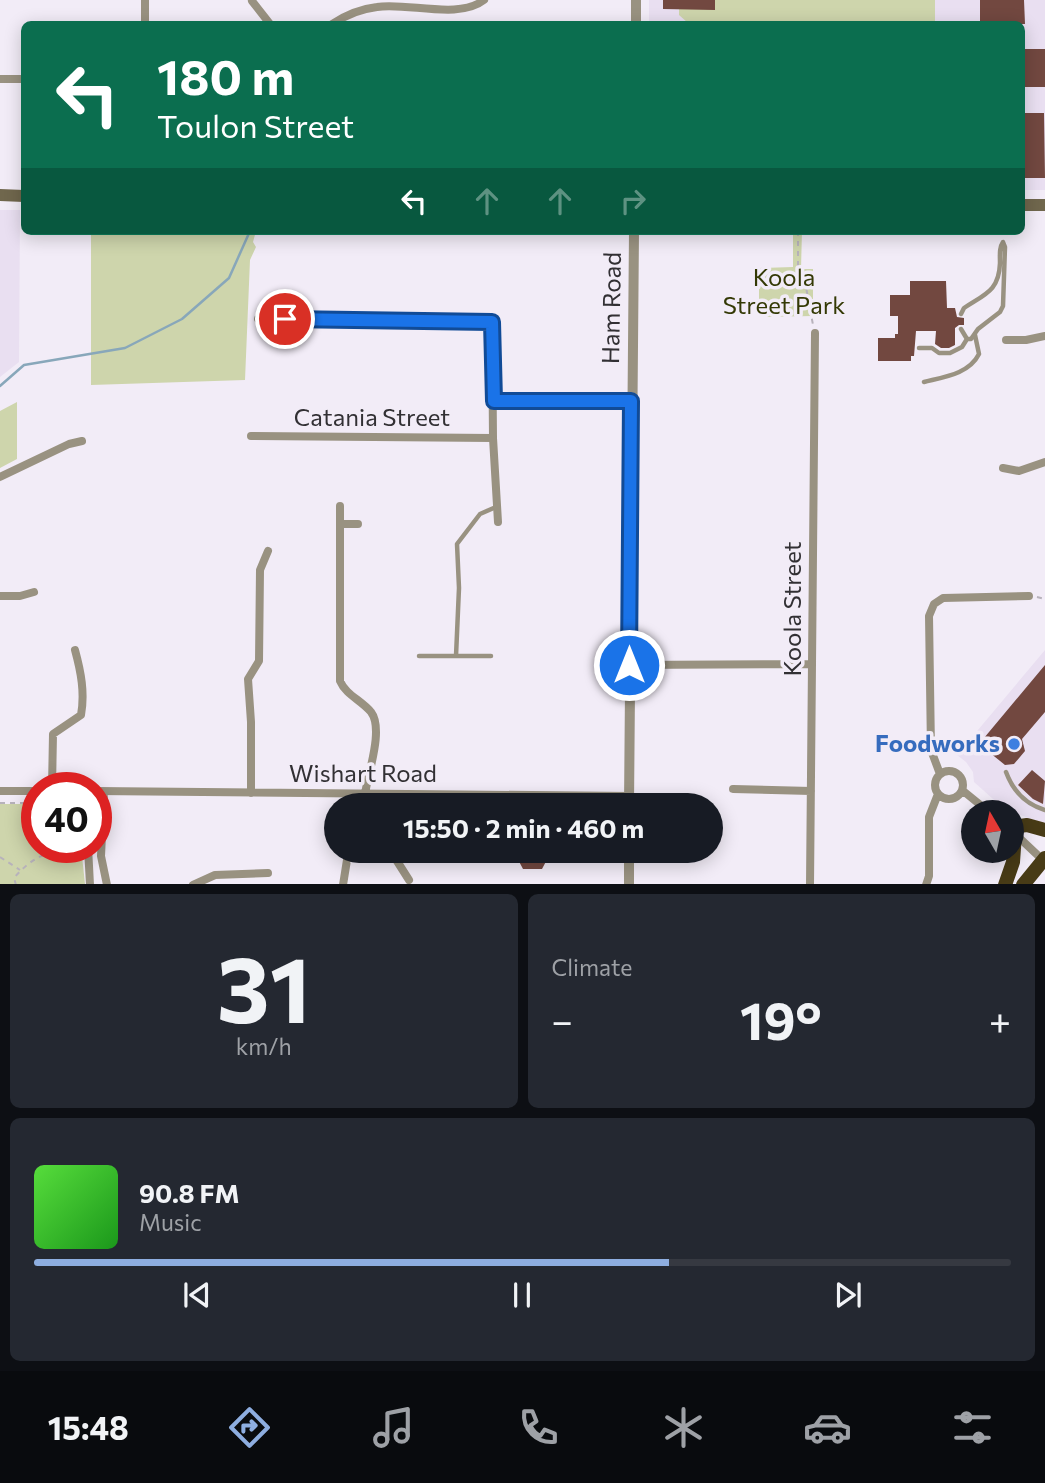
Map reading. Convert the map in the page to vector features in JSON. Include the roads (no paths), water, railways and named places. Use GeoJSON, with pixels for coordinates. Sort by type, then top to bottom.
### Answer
{"type":"FeatureCollection","features":[{"type":"Feature","properties":{"kind":"highway"},"geometry":{"type":"LineString","coordinates":[[1024,826],[1045,830]]}},
{"type":"Feature","properties":{"kind":"highway"},"geometry":{"type":"LineString","coordinates":[[1023,884],[1044,860]]}},
{"type":"Feature","properties":{"kind":"highway"},"geometry":{"type":"LineString","coordinates":[[1005,884],[1013,863]]}},
{"type":"Feature","properties":{"kind":"main road"},"geometry":{"type":"LineString","coordinates":[[0,195],[21,196]]}},
{"type":"Feature","properties":{"kind":"main road"},"geometry":{"type":"LineString","coordinates":[[1025,205],[1045,205]]}},
{"type":"Feature","properties":{"kind":"street"},"geometry":{"type":"LineString","coordinates":[[145,0],[145,21]]}},
{"type":"Feature","properties":{"kind":"street"},"geometry":{"type":"LineString","coordinates":[[337,21],[352,12],[379,6],[459,9],[477,5],[484,0]]}},
{"type":"Feature","properties":{"kind":"street"},"geometry":{"type":"LineString","coordinates":[[636,0],[636,21]]}},
{"type":"Feature","properties":{"kind":"street"},"geometry":{"type":"LineString","coordinates":[[252,1],[268,21]]}},
{"type":"Feature","properties":{"kind":"street"},"geometry":{"type":"LineString","coordinates":[[0,79],[21,79]]}},
{"type":"Feature","properties":{"kind":"street","name":"Ham Road"},"geometry":{"type":"LineString","coordinates":[[629,793],[634,235]]}},
{"type":"Feature","properties":{"kind":"street"},"geometry":{"type":"LineString","coordinates":[[258,319],[492,322],[493,438],[498,522]]}},
{"type":"Feature","properties":{"kind":"street","name":"Koola Street"},"geometry":{"type":"LineString","coordinates":[[810,884],[815,333]]}},
{"type":"Feature","properties":{"kind":"street"},"geometry":{"type":"LineString","coordinates":[[1006,340],[1045,336]]}},
{"type":"Feature","properties":{"kind":"street"},"geometry":{"type":"LineString","coordinates":[[494,401],[631,401]]}},
{"type":"Feature","properties":{"kind":"street","name":"Catania Street"},"geometry":{"type":"LineString","coordinates":[[251,436],[493,438]]}},
{"type":"Feature","properties":{"kind":"street"},"geometry":{"type":"LineString","coordinates":[[0,477],[82,440]]}},
{"type":"Feature","properties":{"kind":"street"},"geometry":{"type":"LineString","coordinates":[[1003,468],[1019,471],[1045,462]]}},
{"type":"Feature","properties":{"kind":"street"},"geometry":{"type":"LineString","coordinates":[[340,506],[340,681],[345,691],[370,711],[377,728],[365,793]]}},
{"type":"Feature","properties":{"kind":"street"},"geometry":{"type":"LineString","coordinates":[[340,524],[358,524]]}},
{"type":"Feature","properties":{"kind":"street"},"geometry":{"type":"LineString","coordinates":[[251,793],[248,679],[259,661],[260,570],[268,551]]}},
{"type":"Feature","properties":{"kind":"street"},"geometry":{"type":"LineString","coordinates":[[0,596],[20,596],[34,592]]}},
{"type":"Feature","properties":{"kind":"street"},"geometry":{"type":"LineString","coordinates":[[940,774],[931,750],[929,616],[934,604],[943,598],[1029,596]]}},
{"type":"Feature","properties":{"kind":"street"},"geometry":{"type":"LineString","coordinates":[[52,772],[53,734],[80,715],[83,704],[81,672],[75,650]]}},
{"type":"Feature","properties":{"kind":"street"},"geometry":{"type":"LineString","coordinates":[[629,665],[812,664]]}},
{"type":"Feature","properties":{"kind":"street"},"geometry":{"type":"LineString","coordinates":[[947,771],[958,774],[962,790],[953,799],[938,794],[934,783],[940,774],[947,771]]}},
{"type":"Feature","properties":{"kind":"street"},"geometry":{"type":"LineString","coordinates":[[733,789],[811,791]]}},
{"type":"Feature","properties":{"kind":"street"},"geometry":{"type":"LineString","coordinates":[[962,790],[974,800]]}},
{"type":"Feature","properties":{"kind":"street"},"geometry":{"type":"LineString","coordinates":[[0,791],[21,791]]}},
{"type":"Feature","properties":{"kind":"street","name":"Wishart Road"},"geometry":{"type":"LineString","coordinates":[[112,792],[324,794]]}},
{"type":"Feature","properties":{"kind":"street"},"geometry":{"type":"LineString","coordinates":[[926,884],[929,876],[929,817],[938,794]]}},
{"type":"Feature","properties":{"kind":"street"},"geometry":{"type":"LineString","coordinates":[[1024,841],[1044,860]]}},
{"type":"Feature","properties":{"kind":"street"},"geometry":{"type":"LineString","coordinates":[[89,863],[90,884]]}},
{"type":"Feature","properties":{"kind":"street"},"geometry":{"type":"LineString","coordinates":[[102,863],[107,884]]}},
{"type":"Feature","properties":{"kind":"street"},"geometry":{"type":"LineString","coordinates":[[343,884],[346,863]]}},
{"type":"Feature","properties":{"kind":"street"},"geometry":{"type":"LineString","coordinates":[[398,863],[409,880]]}},
{"type":"Feature","properties":{"kind":"street"},"geometry":{"type":"LineString","coordinates":[[629,863],[629,884]]}},
{"type":"Feature","properties":{"kind":"street"},"geometry":{"type":"LineString","coordinates":[[193,884],[215,875],[268,873]]}},
{"type":"Feature","properties":{"kind":"lane"},"geometry":{"type":"LineString","coordinates":[[919,348],[950,353],[962,347],[967,339],[1000,312],[1003,306],[1003,242],[1000,246],[997,284],[964,308],[961,314]]}},
{"type":"Feature","properties":{"kind":"lane"},"geometry":{"type":"LineString","coordinates":[[961,329],[967,339]]}},
{"type":"Feature","properties":{"kind":"lane"},"geometry":{"type":"LineString","coordinates":[[924,382],[952,375],[971,365],[979,354],[975,335]]}},
{"type":"Feature","properties":{"kind":"lane"},"geometry":{"type":"LineString","coordinates":[[456,656],[459,588],[457,544],[480,514],[496,507]]}},
{"type":"Feature","properties":{"kind":"lane"},"geometry":{"type":"LineString","coordinates":[[419,656],[491,656]]}},
{"type":"Feature","properties":{"kind":"lane"},"geometry":{"type":"LineString","coordinates":[[1006,772],[1012,787],[1020,795],[1035,807],[1045,810]]}},
{"type":"Feature","properties":{"kind":"waterway"},"geometry":{"type":"LineString","coordinates":[[0,386],[24,365],[125,348],[182,319],[229,278],[248,235]]}},
{"type":"Feature","properties":{"kind":"place","name":"Foodworks"},"geometry":{"type":"Point","coordinates":[1014,744]}},
{"type":"Feature","properties":{"kind":"park label","name":"Koola Street Park"},"geometry":{"type":"Point","coordinates":[784,292]}}]}
